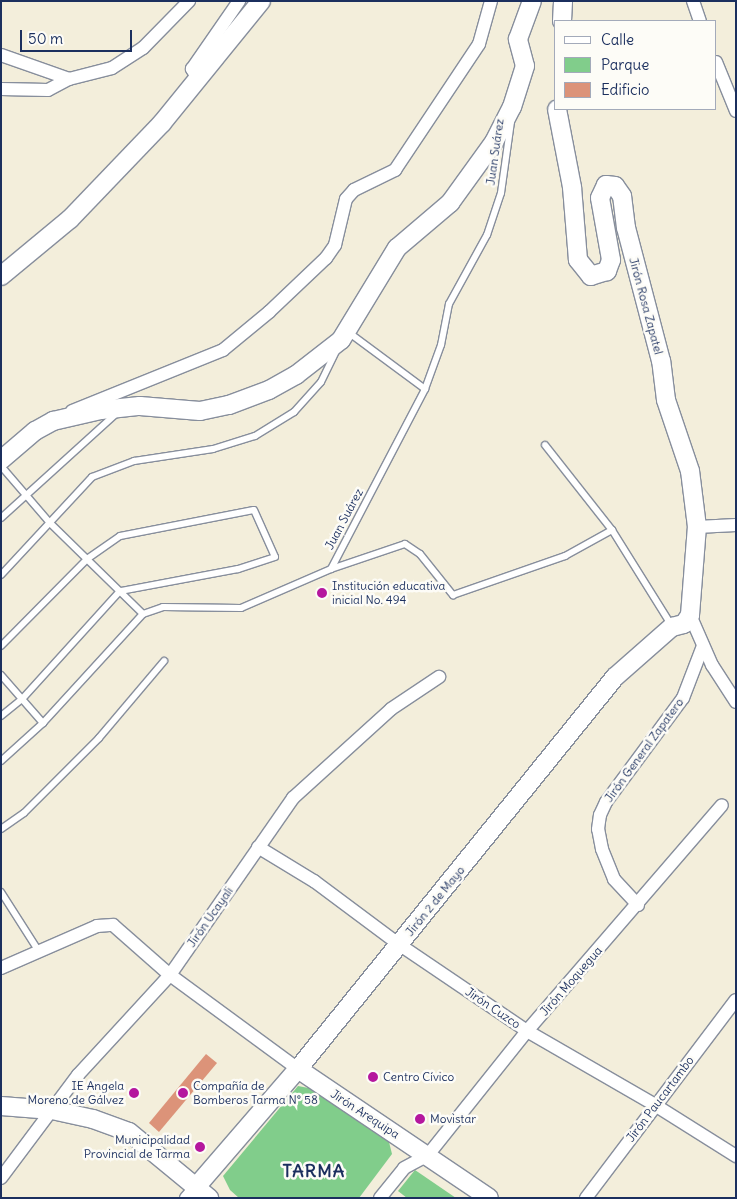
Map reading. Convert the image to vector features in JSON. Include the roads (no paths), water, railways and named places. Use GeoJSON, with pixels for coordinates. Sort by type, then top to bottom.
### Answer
{"type":"FeatureCollection","features":[{"type":"Feature","properties":{"kind":"street"},"geometry":{"type":"LineString","coordinates":[[1,90],[48,90],[69,79],[112,68],[166,28],[189,1]]}},
{"type":"Feature","properties":{"kind":"street"},"geometry":{"type":"LineString","coordinates":[[198,79],[192,69],[240,1]]}},
{"type":"Feature","properties":{"kind":"street"},"geometry":{"type":"LineString","coordinates":[[1,276],[70,219],[162,123],[261,1]]}},
{"type":"Feature","properties":{"kind":"street"},"geometry":{"type":"LineString","coordinates":[[1,460],[34,432],[53,421],[129,386],[223,350],[269,312],[326,258],[335,245],[346,199],[354,190],[395,170],[479,44],[491,1]]}},
{"type":"Feature","properties":{"kind":"street"},"geometry":{"type":"LineString","coordinates":[[53,421],[123,408],[200,411],[229,405],[269,390],[296,375],[344,336],[397,248],[450,203],[494,142],[512,107],[525,66],[518,39],[532,1]]}},
{"type":"Feature","properties":{"kind":"street"},"geometry":{"type":"LineString","coordinates":[[562,1],[562,20]]}},
{"type":"Feature","properties":{"kind":"street"},"geometry":{"type":"LineString","coordinates":[[693,1],[700,20]]}},
{"type":"Feature","properties":{"kind":"street"},"geometry":{"type":"LineString","coordinates":[[1,55],[69,79]]}},
{"type":"Feature","properties":{"kind":"street"},"geometry":{"type":"LineString","coordinates":[[717,64],[736,110]]}},
{"type":"Feature","properties":{"kind":"street","name":"Jirón Rosa Zapatel"},"geometry":{"type":"LineString","coordinates":[[557,110],[572,187],[578,260],[591,276],[607,271],[611,260],[600,198],[606,185],[615,186],[622,196],[626,228],[661,360],[666,400],[690,471],[697,528],[690,615],[703,646],[736,702]]}},
{"type":"Feature","properties":{"kind":"street"},"geometry":{"type":"LineString","coordinates":[[697,528],[736,525]]}},
{"type":"Feature","properties":{"kind":"street","name":"Jirón 2 de Mayo"},"geometry":{"type":"LineString","coordinates":[[197,1194],[615,677],[672,626],[684,624],[690,615]]}},
{"type":"Feature","properties":{"kind":"street","name":"Jirón General Zapatero"},"geometry":{"type":"LineString","coordinates":[[638,905],[614,880],[599,836],[600,815],[606,802],[683,698],[703,646]]}},
{"type":"Feature","properties":{"kind":"street","name":"Jirón Ucayali"},"geometry":{"type":"LineString","coordinates":[[1,1178],[78,1075],[170,975],[258,847],[300,792],[391,709],[439,677]]}},
{"type":"Feature","properties":{"kind":"street","name":"Jirón Moquegua"},"geometry":{"type":"LineString","coordinates":[[380,1198],[404,1168],[428,1155],[527,1031],[722,806]]}},
{"type":"Feature","properties":{"kind":"street","name":"Jirón Cuzco"},"geometry":{"type":"LineString","coordinates":[[258,847],[314,881],[400,945],[527,1031],[655,1105],[736,1156]]}},
{"type":"Feature","properties":{"kind":"street","name":"Jirón Arequipa"},"geometry":{"type":"LineString","coordinates":[[38,950],[105,924],[123,931],[170,975],[298,1069],[489,1198]]}},
{"type":"Feature","properties":{"kind":"street"},"geometry":{"type":"LineString","coordinates":[[1,968],[38,950]]}},
{"type":"Feature","properties":{"kind":"street","name":"Jirón Paucartambo"},"geometry":{"type":"LineString","coordinates":[[586,1198],[736,1000]]}},
{"type":"Feature","properties":{"kind":"street"},"geometry":{"type":"LineString","coordinates":[[1,1106],[52,1110],[93,1119],[129,1132],[197,1194]]}},
{"type":"Feature","properties":{"kind":"lane","name":"Juan Suárez"},"geometry":{"type":"LineString","coordinates":[[143,614],[163,607],[241,608],[331,569],[424,389],[441,345],[449,304],[487,235],[501,193],[512,107]]}},
{"type":"Feature","properties":{"kind":"lane"},"geometry":{"type":"LineString","coordinates":[[1,575],[92,477],[134,461],[213,449],[255,436],[294,412],[321,382],[344,336],[424,389]]}},
{"type":"Feature","properties":{"kind":"lane"},"geometry":{"type":"LineString","coordinates":[[1,518],[123,408]]}},
{"type":"Feature","properties":{"kind":"lane"},"geometry":{"type":"LineString","coordinates":[[545,445],[612,530],[672,626]]}},
{"type":"Feature","properties":{"kind":"lane"},"geometry":{"type":"LineString","coordinates":[[1,466],[50,523],[143,614],[43,723],[1,761]]}},
{"type":"Feature","properties":{"kind":"lane"},"geometry":{"type":"LineString","coordinates":[[1,646],[87,559],[120,536],[254,510],[274,557],[238,569],[120,591],[22,699],[1,716]]}},
{"type":"Feature","properties":{"kind":"lane"},"geometry":{"type":"LineString","coordinates":[[331,569],[405,544],[420,554],[452,595],[565,556],[612,530]]}},
{"type":"Feature","properties":{"kind":"lane"},"geometry":{"type":"LineString","coordinates":[[1,829],[24,813],[99,738],[164,661]]}},
{"type":"Feature","properties":{"kind":"lane"},"geometry":{"type":"LineString","coordinates":[[1,675],[43,723]]}},
{"type":"Feature","properties":{"kind":"lane"},"geometry":{"type":"LineString","coordinates":[[1,892],[4,902],[38,950]]}},
{"type":"Feature","properties":{"kind":"place","name":"Institución educativa inicial No. 494"},"geometry":{"type":"Point","coordinates":[322,593]}},
{"type":"Feature","properties":{"kind":"place","name":"Centro Cívico"},"geometry":{"type":"Point","coordinates":[373,1077]}},
{"type":"Feature","properties":{"kind":"place","name":"IE Angela Moreno de Gálvez"},"geometry":{"type":"Point","coordinates":[134,1093]}},
{"type":"Feature","properties":{"kind":"place","name":"Compañía de Bomberos Tarma Nº 58"},"geometry":{"type":"Point","coordinates":[183,1093]}},
{"type":"Feature","properties":{"kind":"place","name":"Movistar"},"geometry":{"type":"Point","coordinates":[420,1119]}},
{"type":"Feature","properties":{"kind":"place","name":"Municipalidad Provincial de Tarma"},"geometry":{"type":"Point","coordinates":[200,1147]}},
{"type":"Feature","properties":{"kind":"district","name":"TARMA"},"geometry":{"type":"Point","coordinates":[314,1171]}}]}
